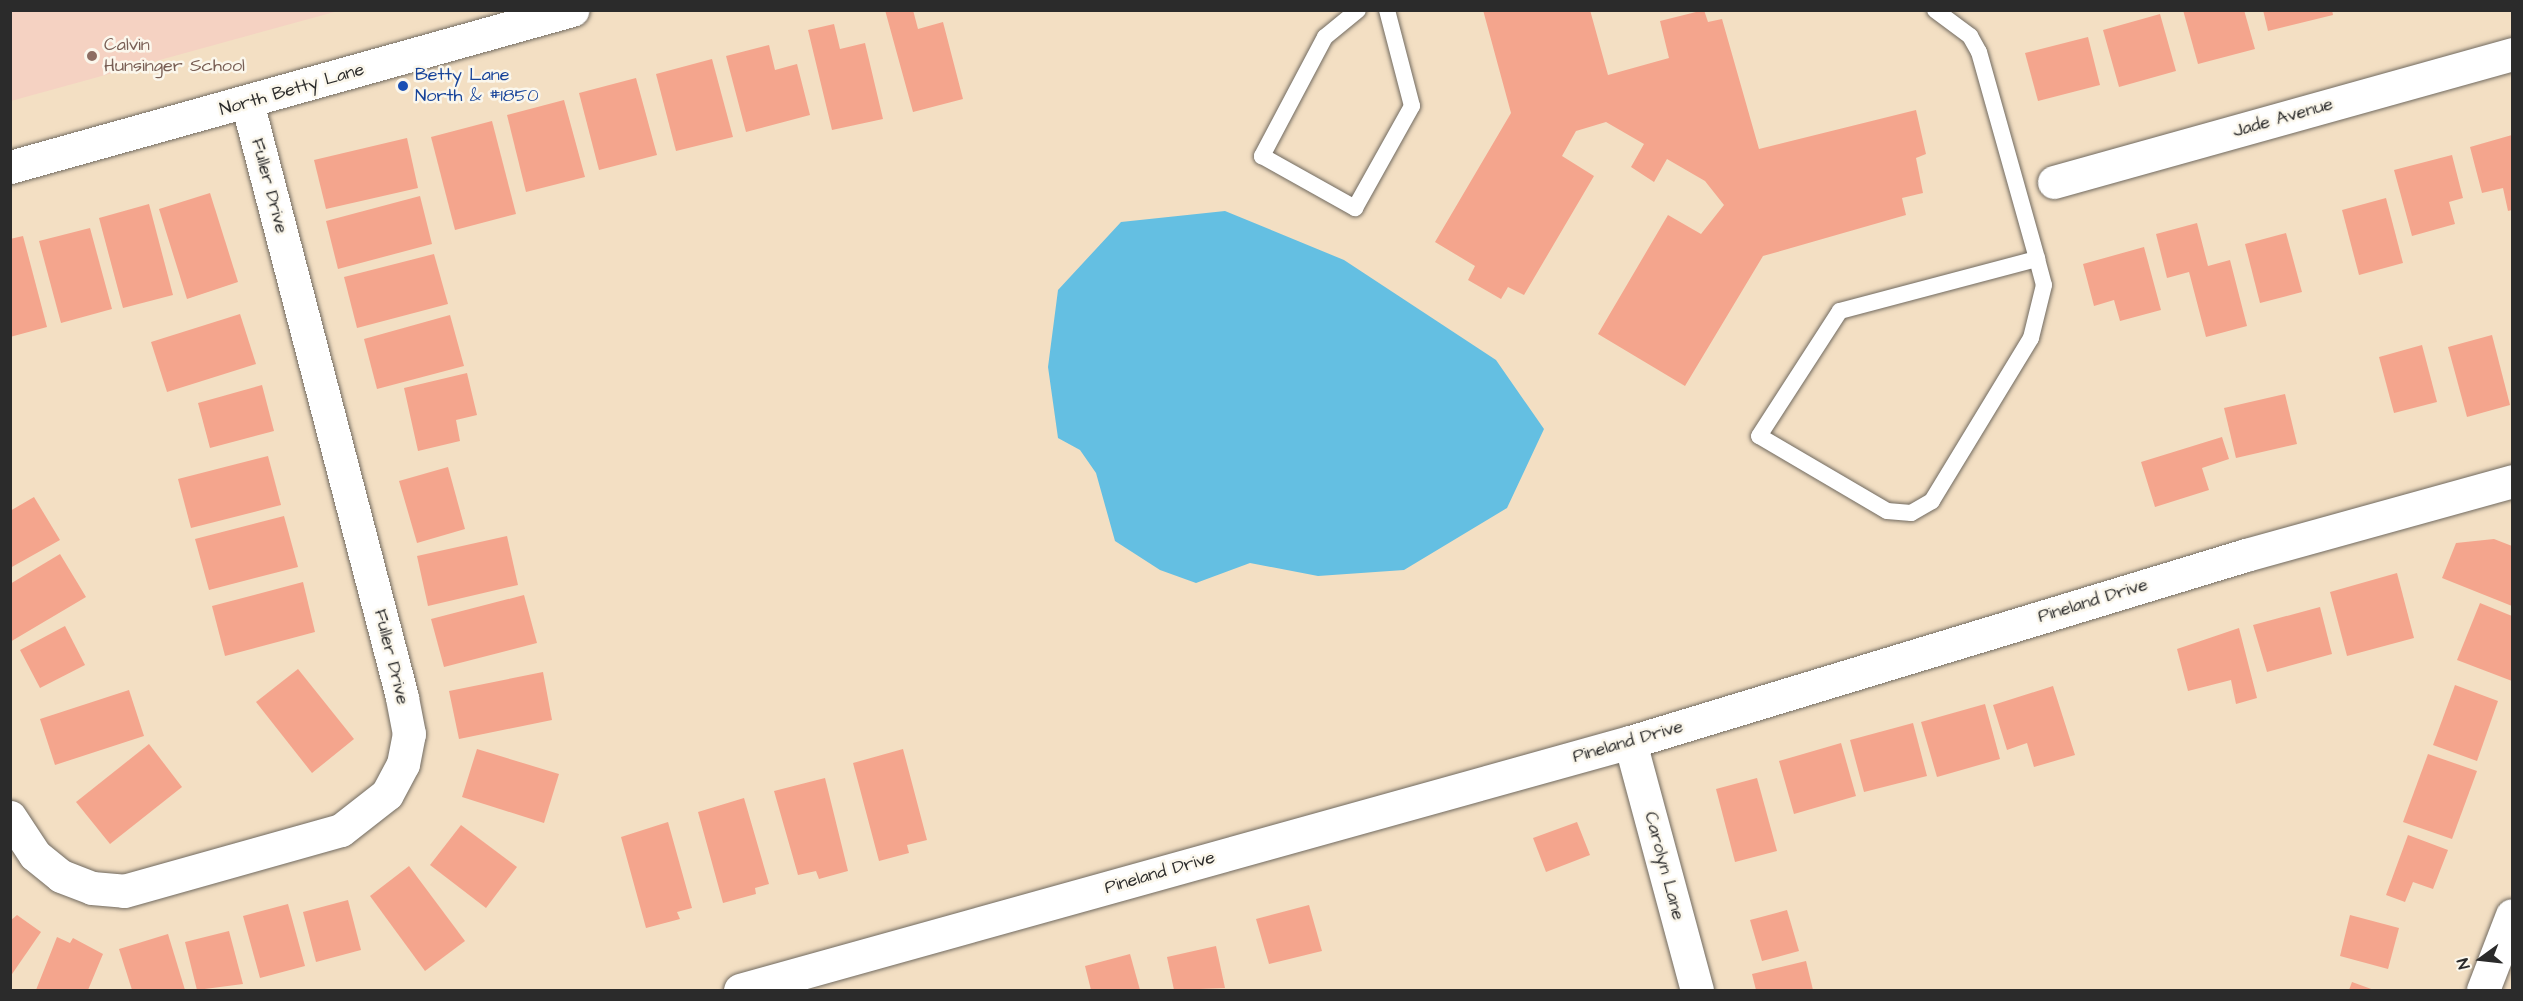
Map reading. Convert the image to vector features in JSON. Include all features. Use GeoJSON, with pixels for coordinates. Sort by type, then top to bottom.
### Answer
{"type":"FeatureCollection","features":[{"type":"Feature","properties":{"kind":"street","name":"North Betty Lane"},"geometry":{"type":"LineString","coordinates":[[10,167],[572,10]]}},
{"type":"Feature","properties":{"kind":"street","name":"Jade Avenue"},"geometry":{"type":"LineString","coordinates":[[2054,182],[2512,54]]}},
{"type":"Feature","properties":{"kind":"street","name":"Fuller Drive"},"geometry":{"type":"LineString","coordinates":[[10,817],[35,855],[61,876],[92,888],[124,891],[341,830],[387,794],[403,764],[409,734],[402,697],[247,102]]}},
{"type":"Feature","properties":{"kind":"street","name":"Pineland Drive"},"geometry":{"type":"LineString","coordinates":[[740,990],[1630,742],[2246,555],[2512,481]]}},
{"type":"Feature","properties":{"kind":"street","name":"Carolyn Lane"},"geometry":{"type":"LineString","coordinates":[[1630,742],[1697,990]]}},
{"type":"Feature","properties":{"kind":"street"},"geometry":{"type":"LineString","coordinates":[[2483,990],[2512,915]]}},
{"type":"Feature","properties":{"kind":"lane"},"geometry":{"type":"LineString","coordinates":[[1358,10],[1325,37],[1262,156],[1355,208],[1412,106],[1387,10]]}},
{"type":"Feature","properties":{"kind":"lane"},"geometry":{"type":"LineString","coordinates":[[1935,10],[1970,36],[1978,52],[2037,259],[2044,285],[2031,338],[1932,501],[1911,513],[1887,511],[1760,436],[1840,311],[2037,259]]}},
{"type":"Feature","properties":{"kind":"shaded area","name":"Calvin Hunsinger School"},"geometry":{"type":"Polygon","coordinates":[[[11,10],[338,10],[338,11],[11,101],[11,10]]]}},
{"type":"Feature","properties":{"kind":"water"},"geometry":{"type":"Polygon","coordinates":[[[1225,211],[1344,260],[1496,360],[1544,429],[1507,508],[1404,570],[1318,576],[1250,563],[1196,583],[1160,570],[1115,541],[1096,473],[1080,450],[1058,438],[1048,367],[1058,290],[1121,222],[1225,211]]]}},
{"type":"Feature","properties":{"kind":"building"},"geometry":{"type":"Polygon","coordinates":[[[885,10],[913,10],[918,29],[943,22],[963,99],[913,112],[885,10]]]}},
{"type":"Feature","properties":{"kind":"building"},"geometry":{"type":"Polygon","coordinates":[[[1483,10],[1590,10],[1608,75],[1669,58],[1660,21],[1704,10],[1708,22],[1722,19],[1759,149],[1916,110],[1926,154],[1916,158],[1923,193],[1902,198],[1906,215],[1763,256],[1685,386],[1598,334],[1668,215],[1701,234],[1724,205],[1705,181],[1667,159],[1654,182],[1631,167],[1644,144],[1606,122],[1576,131],[1562,156],[1594,176],[1524,295],[1508,287],[1501,299],[1468,280],[1475,266],[1435,242],[1511,113],[1483,10]]]}},
{"type":"Feature","properties":{"kind":"building"},"geometry":{"type":"Polygon","coordinates":[[[2183,10],[2244,10],[2255,49],[2198,64],[2183,10]]]}},
{"type":"Feature","properties":{"kind":"building"},"geometry":{"type":"Polygon","coordinates":[[[2263,10],[2332,10],[2333,15],[2268,31],[2263,10]]]}},
{"type":"Feature","properties":{"kind":"building"},"geometry":{"type":"Polygon","coordinates":[[[2160,14],[2176,71],[2119,87],[2103,30],[2160,14]]]}},
{"type":"Feature","properties":{"kind":"building"},"geometry":{"type":"Polygon","coordinates":[[[834,24],[840,49],[865,43],[883,119],[832,130],[808,30],[834,24]]]}},
{"type":"Feature","properties":{"kind":"building"},"geometry":{"type":"Polygon","coordinates":[[[2088,37],[2100,85],[2038,101],[2025,53],[2088,37]]]}},
{"type":"Feature","properties":{"kind":"building"},"geometry":{"type":"Polygon","coordinates":[[[769,45],[775,70],[797,64],[810,115],[746,132],[726,56],[769,45]]]}},
{"type":"Feature","properties":{"kind":"building"},"geometry":{"type":"Polygon","coordinates":[[[712,59],[733,137],[676,151],[656,74],[712,59]]]}},
{"type":"Feature","properties":{"kind":"building"},"geometry":{"type":"Polygon","coordinates":[[[636,78],[657,155],[599,170],[579,93],[636,78]]]}},
{"type":"Feature","properties":{"kind":"building"},"geometry":{"type":"Polygon","coordinates":[[[564,100],[585,177],[526,192],[507,115],[564,100]]]}},
{"type":"Feature","properties":{"kind":"building"},"geometry":{"type":"Polygon","coordinates":[[[492,121],[516,214],[455,230],[431,137],[492,121]]]}},
{"type":"Feature","properties":{"kind":"building"},"geometry":{"type":"Polygon","coordinates":[[[2512,135],[2512,210],[2508,211],[2503,188],[2482,193],[2470,147],[2512,135]]]}},
{"type":"Feature","properties":{"kind":"building"},"geometry":{"type":"Polygon","coordinates":[[[407,138],[418,188],[326,209],[314,160],[407,138]]]}},
{"type":"Feature","properties":{"kind":"building"},"geometry":{"type":"Polygon","coordinates":[[[2452,155],[2463,198],[2449,202],[2455,224],[2412,236],[2394,170],[2452,155]]]}},
{"type":"Feature","properties":{"kind":"building"},"geometry":{"type":"Polygon","coordinates":[[[210,193],[238,282],[187,299],[159,209],[210,193]]]}},
{"type":"Feature","properties":{"kind":"building"},"geometry":{"type":"Polygon","coordinates":[[[420,196],[432,244],[338,269],[326,221],[420,196]]]}},
{"type":"Feature","properties":{"kind":"building"},"geometry":{"type":"Polygon","coordinates":[[[2386,198],[2403,263],[2359,275],[2342,210],[2386,198]]]}},
{"type":"Feature","properties":{"kind":"building"},"geometry":{"type":"Polygon","coordinates":[[[149,204],[173,295],[123,308],[99,218],[149,204]]]}},
{"type":"Feature","properties":{"kind":"building"},"geometry":{"type":"Polygon","coordinates":[[[2197,223],[2208,266],[2230,260],[2247,326],[2206,337],[2189,272],[2167,278],[2156,234],[2197,223]]]}},
{"type":"Feature","properties":{"kind":"building"},"geometry":{"type":"Polygon","coordinates":[[[90,228],[112,309],[61,323],[39,241],[90,228]]]}},
{"type":"Feature","properties":{"kind":"building"},"geometry":{"type":"Polygon","coordinates":[[[2286,233],[2302,292],[2260,303],[2245,244],[2286,233]]]}},
{"type":"Feature","properties":{"kind":"building"},"geometry":{"type":"Polygon","coordinates":[[[23,236],[47,327],[10,337],[10,239],[23,236]]]}},
{"type":"Feature","properties":{"kind":"building"},"geometry":{"type":"Polygon","coordinates":[[[2144,247],[2161,310],[2120,321],[2114,300],[2094,306],[2083,264],[2144,247]]]}},
{"type":"Feature","properties":{"kind":"building"},"geometry":{"type":"Polygon","coordinates":[[[434,254],[448,304],[357,328],[344,277],[434,254]]]}},
{"type":"Feature","properties":{"kind":"building"},"geometry":{"type":"Polygon","coordinates":[[[240,314],[256,364],[167,392],[151,342],[240,314]]]}},
{"type":"Feature","properties":{"kind":"building"},"geometry":{"type":"Polygon","coordinates":[[[450,315],[464,366],[377,389],[364,339],[450,315]]]}},
{"type":"Feature","properties":{"kind":"building"},"geometry":{"type":"Polygon","coordinates":[[[2492,335],[2510,405],[2467,417],[2448,347],[2492,335]]]}},
{"type":"Feature","properties":{"kind":"building"},"geometry":{"type":"Polygon","coordinates":[[[2422,345],[2437,402],[2394,413],[2379,357],[2422,345]]]}},
{"type":"Feature","properties":{"kind":"building"},"geometry":{"type":"Polygon","coordinates":[[[467,373],[477,415],[456,420],[460,441],[418,451],[404,388],[467,373]]]}},
{"type":"Feature","properties":{"kind":"building"},"geometry":{"type":"Polygon","coordinates":[[[262,385],[274,431],[210,448],[198,403],[262,385]]]}},
{"type":"Feature","properties":{"kind":"building"},"geometry":{"type":"Polygon","coordinates":[[[2285,394],[2297,444],[2236,458],[2224,408],[2285,394]]]}},
{"type":"Feature","properties":{"kind":"building"},"geometry":{"type":"Polygon","coordinates":[[[2222,437],[2229,459],[2202,468],[2209,490],[2155,507],[2141,462],[2222,437]]]}},
{"type":"Feature","properties":{"kind":"building"},"geometry":{"type":"Polygon","coordinates":[[[268,456],[281,505],[191,528],[178,479],[268,456]]]}},
{"type":"Feature","properties":{"kind":"building"},"geometry":{"type":"Polygon","coordinates":[[[448,467],[465,529],[417,543],[399,481],[448,467]]]}},
{"type":"Feature","properties":{"kind":"building"},"geometry":{"type":"Polygon","coordinates":[[[34,497],[60,540],[10,568],[10,511],[34,497]]]}},
{"type":"Feature","properties":{"kind":"building"},"geometry":{"type":"Polygon","coordinates":[[[284,516],[298,567],[209,590],[195,539],[284,516]]]}},
{"type":"Feature","properties":{"kind":"building"},"geometry":{"type":"Polygon","coordinates":[[[507,536],[518,585],[428,606],[417,556],[507,536]]]}},
{"type":"Feature","properties":{"kind":"building"},"geometry":{"type":"Polygon","coordinates":[[[2494,539],[2512,546],[2512,606],[2442,578],[2456,543],[2494,539]]]}},
{"type":"Feature","properties":{"kind":"building"},"geometry":{"type":"Polygon","coordinates":[[[60,554],[86,597],[10,642],[10,584],[60,554]]]}},
{"type":"Feature","properties":{"kind":"building"},"geometry":{"type":"Polygon","coordinates":[[[2397,573],[2414,638],[2347,656],[2330,592],[2397,573]]]}},
{"type":"Feature","properties":{"kind":"building"},"geometry":{"type":"Polygon","coordinates":[[[303,582],[315,632],[225,656],[212,606],[303,582]]]}},
{"type":"Feature","properties":{"kind":"building"},"geometry":{"type":"Polygon","coordinates":[[[524,595],[537,643],[444,667],[431,619],[524,595]]]}},
{"type":"Feature","properties":{"kind":"building"},"geometry":{"type":"Polygon","coordinates":[[[2480,603],[2512,616],[2512,681],[2457,660],[2480,603]]]}},
{"type":"Feature","properties":{"kind":"building"},"geometry":{"type":"Polygon","coordinates":[[[2320,607],[2332,654],[2267,672],[2253,625],[2320,607]]]}},
{"type":"Feature","properties":{"kind":"building"},"geometry":{"type":"Polygon","coordinates":[[[65,626],[85,665],[40,688],[20,650],[65,626]]]}},
{"type":"Feature","properties":{"kind":"building"},"geometry":{"type":"Polygon","coordinates":[[[2239,628],[2257,698],[2236,704],[2231,680],[2188,691],[2177,649],[2239,628]]]}},
{"type":"Feature","properties":{"kind":"building"},"geometry":{"type":"Polygon","coordinates":[[[298,669],[354,739],[312,773],[256,702],[298,669]]]}},
{"type":"Feature","properties":{"kind":"building"},"geometry":{"type":"Polygon","coordinates":[[[543,672],[552,720],[459,739],[449,691],[543,672]]]}},
{"type":"Feature","properties":{"kind":"building"},"geometry":{"type":"Polygon","coordinates":[[[2455,685],[2498,701],[2477,761],[2433,745],[2455,685]]]}},
{"type":"Feature","properties":{"kind":"building"},"geometry":{"type":"Polygon","coordinates":[[[2053,686],[2075,755],[2034,767],[2027,743],[2007,750],[1993,705],[2053,686]]]}},
{"type":"Feature","properties":{"kind":"building"},"geometry":{"type":"Polygon","coordinates":[[[129,690],[144,736],[55,765],[40,719],[129,690]]]}},
{"type":"Feature","properties":{"kind":"building"},"geometry":{"type":"Polygon","coordinates":[[[1985,704],[2000,759],[1937,777],[1921,722],[1985,704]]]}},
{"type":"Feature","properties":{"kind":"building"},"geometry":{"type":"Polygon","coordinates":[[[1913,723],[1927,776],[1864,792],[1850,740],[1913,723]]]}},
{"type":"Feature","properties":{"kind":"building"},"geometry":{"type":"Polygon","coordinates":[[[1841,743],[1856,796],[1794,814],[1779,761],[1841,743]]]}},
{"type":"Feature","properties":{"kind":"building"},"geometry":{"type":"Polygon","coordinates":[[[149,744],[182,787],[110,844],[76,802],[149,744]]]}},
{"type":"Feature","properties":{"kind":"building"},"geometry":{"type":"Polygon","coordinates":[[[477,749],[559,774],[544,823],[462,797],[477,749]]]}},
{"type":"Feature","properties":{"kind":"building"},"geometry":{"type":"Polygon","coordinates":[[[903,749],[927,840],[907,845],[909,853],[879,861],[853,763],[903,749]]]}},
{"type":"Feature","properties":{"kind":"building"},"geometry":{"type":"Polygon","coordinates":[[[2428,754],[2477,771],[2452,839],[2403,822],[2428,754]]]}},
{"type":"Feature","properties":{"kind":"building"},"geometry":{"type":"Polygon","coordinates":[[[825,778],[848,871],[819,879],[816,871],[798,875],[774,791],[825,778]]]}},
{"type":"Feature","properties":{"kind":"building"},"geometry":{"type":"Polygon","coordinates":[[[1757,778],[1777,851],[1735,862],[1716,789],[1757,778]]]}},
{"type":"Feature","properties":{"kind":"building"},"geometry":{"type":"Polygon","coordinates":[[[744,798],[769,884],[755,888],[756,894],[723,903],[698,812],[744,798]]]}},
{"type":"Feature","properties":{"kind":"building"},"geometry":{"type":"Polygon","coordinates":[[[668,822],[692,908],[677,912],[680,919],[646,928],[621,837],[668,822]]]}},
{"type":"Feature","properties":{"kind":"building"},"geometry":{"type":"Polygon","coordinates":[[[1577,822],[1590,855],[1546,872],[1533,838],[1577,822]]]}},
{"type":"Feature","properties":{"kind":"building"},"geometry":{"type":"Polygon","coordinates":[[[461,825],[517,867],[486,908],[430,865],[461,825]]]}},
{"type":"Feature","properties":{"kind":"building"},"geometry":{"type":"Polygon","coordinates":[[[2408,835],[2448,850],[2433,889],[2413,882],[2405,902],[2386,895],[2408,835]]]}},
{"type":"Feature","properties":{"kind":"building"},"geometry":{"type":"Polygon","coordinates":[[[409,866],[465,941],[425,971],[370,896],[409,866]]]}},
{"type":"Feature","properties":{"kind":"building"},"geometry":{"type":"Polygon","coordinates":[[[348,900],[361,950],[316,962],[303,912],[348,900]]]}},
{"type":"Feature","properties":{"kind":"building"},"geometry":{"type":"Polygon","coordinates":[[[288,904],[305,966],[260,978],[243,916],[288,904]]]}},
{"type":"Feature","properties":{"kind":"building"},"geometry":{"type":"Polygon","coordinates":[[[1309,905],[1322,951],[1269,964],[1256,919],[1309,905]]]}},
{"type":"Feature","properties":{"kind":"building"},"geometry":{"type":"Polygon","coordinates":[[[1787,910],[1799,951],[1762,961],[1750,920],[1787,910]]]}},
{"type":"Feature","properties":{"kind":"building"},"geometry":{"type":"Polygon","coordinates":[[[17,915],[41,932],[10,977],[10,921],[17,915]]]}},
{"type":"Feature","properties":{"kind":"building"},"geometry":{"type":"Polygon","coordinates":[[[2350,915],[2399,928],[2388,969],[2340,956],[2350,915]]]}},
{"type":"Feature","properties":{"kind":"building"},"geometry":{"type":"Polygon","coordinates":[[[229,931],[243,984],[197,990],[185,942],[229,931]]]}},
{"type":"Feature","properties":{"kind":"building"},"geometry":{"type":"Polygon","coordinates":[[[168,934],[185,990],[132,990],[119,949],[168,934]]]}},
{"type":"Feature","properties":{"kind":"building"},"geometry":{"type":"Polygon","coordinates":[[[57,937],[70,943],[73,938],[103,954],[88,990],[36,990],[57,937]]]}},
{"type":"Feature","properties":{"kind":"building"},"geometry":{"type":"Polygon","coordinates":[[[1216,946],[1225,988],[1174,990],[1167,957],[1216,946]]]}},
{"type":"Feature","properties":{"kind":"building"},"geometry":{"type":"Polygon","coordinates":[[[1130,954],[1140,990],[1091,990],[1085,966],[1130,954]]]}},
{"type":"Feature","properties":{"kind":"building"},"geometry":{"type":"Polygon","coordinates":[[[1806,961],[1813,990],[1756,990],[1752,974],[1806,961]]]}},
{"type":"Feature","properties":{"kind":"building"},"geometry":{"type":"Polygon","coordinates":[[[2352,982],[2374,990],[2349,990],[2352,982]]]}},
{"type":"Feature","properties":{"kind":"place","name":"Calvin Hunsinger School"},"geometry":{"type":"Point","coordinates":[92,56]}},
{"type":"Feature","properties":{"kind":"place","name":"Betty Lane North & #1850"},"geometry":{"type":"Point","coordinates":[403,86]}}]}
